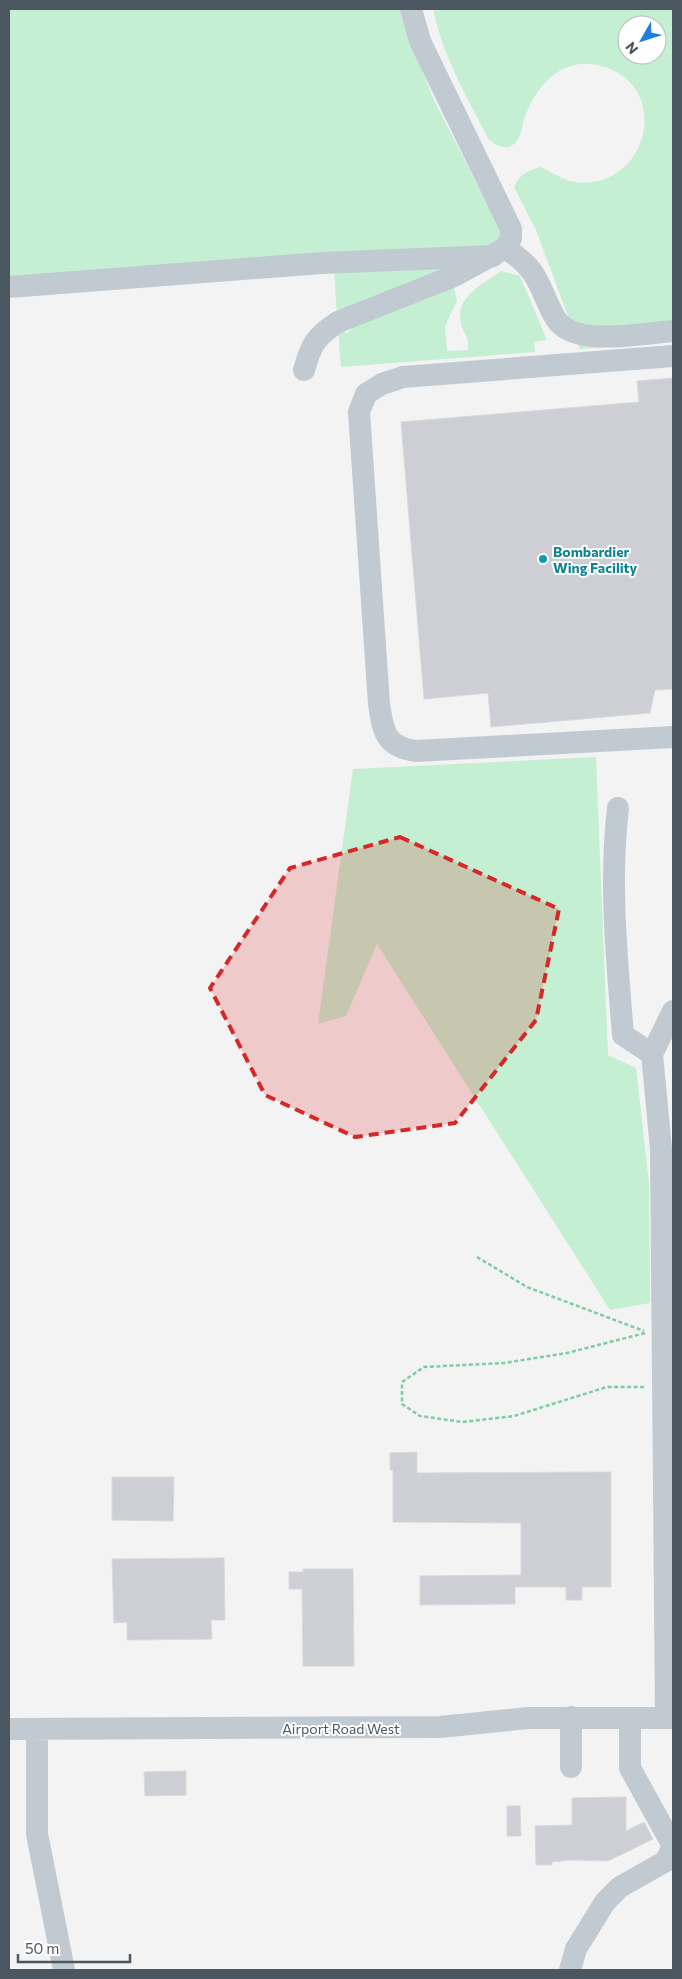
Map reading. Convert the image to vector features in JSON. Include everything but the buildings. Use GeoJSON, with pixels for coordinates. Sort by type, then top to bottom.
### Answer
{"type":"FeatureCollection","features":[{"type":"Feature","properties":{"kind":"street"},"geometry":{"type":"LineString","coordinates":[[304,370],[310,350],[321,333],[338,322],[454,276],[499,252],[511,238],[510,229],[420,41],[411,9]]}},
{"type":"Feature","properties":{"kind":"street"},"geometry":{"type":"LineString","coordinates":[[9,287],[322,263],[499,252],[530,268],[556,320],[566,329],[582,335],[602,336],[673,331]]}},
{"type":"Feature","properties":{"kind":"street"},"geometry":{"type":"LineString","coordinates":[[673,356],[403,377],[382,384],[366,394],[358,412],[379,704],[382,725],[389,740],[401,749],[416,751],[673,737]]}},
{"type":"Feature","properties":{"kind":"street"},"geometry":{"type":"LineString","coordinates":[[618,808],[614,838],[615,921],[623,1035],[652,1054]]}},
{"type":"Feature","properties":{"kind":"street"},"geometry":{"type":"LineString","coordinates":[[670,1718],[662,1149],[665,1102],[652,1054],[673,1011]]}},
{"type":"Feature","properties":{"kind":"street","name":"Airport Road West"},"geometry":{"type":"LineString","coordinates":[[9,1729],[440,1727],[528,1718],[670,1718]]}},
{"type":"Feature","properties":{"kind":"street"},"geometry":{"type":"LineString","coordinates":[[571,1718],[571,1767]]}},
{"type":"Feature","properties":{"kind":"street"},"geometry":{"type":"LineString","coordinates":[[570,1970],[576,1949],[605,1902],[620,1887],[666,1861],[673,1846],[630,1768],[630,1718]]}},
{"type":"Feature","properties":{"kind":"street"},"geometry":{"type":"LineString","coordinates":[[37,1729],[37,1834],[64,1970]]}},
{"type":"Feature","properties":{"kind":"path"},"geometry":{"type":"LineString","coordinates":[[477,1256],[528,1287],[648,1333],[567,1353],[504,1364],[424,1367],[402,1382],[402,1404],[420,1416],[462,1422],[514,1416],[607,1386],[664,1387]]}},
{"type":"Feature","properties":{"kind":"highlighted area"},"geometry":{"type":"Polygon","coordinates":[[[400,837],[559,909],[536,1020],[455,1123],[355,1137],[265,1095],[210,988],[290,868],[400,837]]]}},
{"type":"Feature","properties":{"kind":"green space"},"geometry":{"type":"Polygon","coordinates":[[[9,9],[401,9],[402,19],[433,98],[502,234],[498,243],[490,249],[9,282],[9,9]]]}},
{"type":"Feature","properties":{"kind":"green space"},"geometry":{"type":"Polygon","coordinates":[[[433,9],[673,9],[673,342],[580,349],[536,230],[514,187],[518,179],[524,174],[540,167],[574,182],[599,181],[618,172],[633,157],[642,138],[645,118],[640,98],[628,80],[608,68],[594,64],[580,64],[557,72],[539,90],[532,101],[517,141],[509,147],[501,147],[489,140],[456,76],[443,44],[433,9]]]}},
{"type":"Feature","properties":{"kind":"green space"},"geometry":{"type":"Polygon","coordinates":[[[456,263],[337,317],[334,270],[456,263]]]}},
{"type":"Feature","properties":{"kind":"green space"},"geometry":{"type":"Polygon","coordinates":[[[501,271],[520,276],[547,340],[534,342],[535,352],[341,367],[338,329],[347,333],[360,320],[453,282],[457,301],[445,326],[447,351],[468,350],[467,338],[461,324],[460,314],[462,306],[472,292],[501,271]]]}},
{"type":"Feature","properties":{"kind":"green space"},"geometry":{"type":"Polygon","coordinates":[[[596,757],[608,1055],[636,1068],[649,1183],[650,1303],[610,1310],[377,944],[346,1016],[318,1024],[353,769],[596,757]]]}},
{"type":"Feature","properties":{"kind":"place","name":"Bombardier Wing Facility"},"geometry":{"type":"Point","coordinates":[543,559]}}]}
